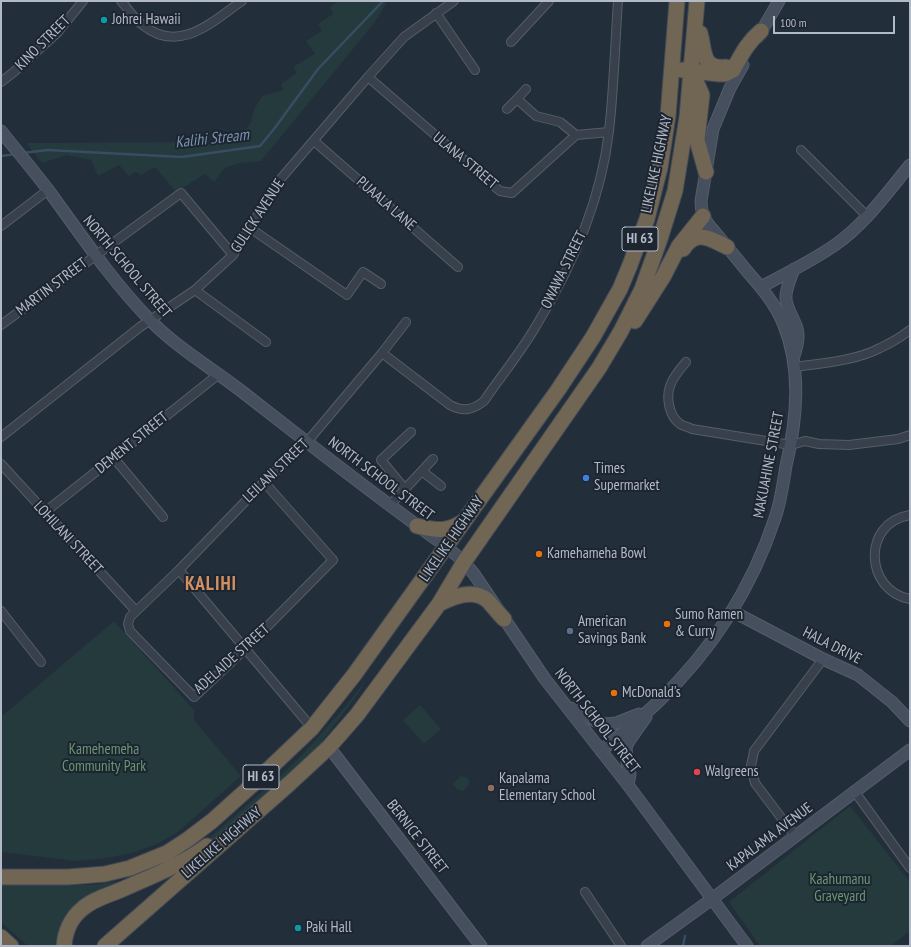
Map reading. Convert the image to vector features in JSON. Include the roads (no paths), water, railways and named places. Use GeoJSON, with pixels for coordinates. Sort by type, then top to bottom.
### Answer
{"type":"FeatureCollection","features":[{"type":"Feature","properties":{"kind":"highway","name":"LIKELIKE HIGHWAY"},"geometry":{"type":"LineString","coordinates":[[2,873],[109,871],[130,868],[167,853],[188,840],[212,821],[312,728],[364,663],[558,390],[589,344],[620,289],[647,218],[660,168],[673,70],[676,1]]}},
{"type":"Feature","properties":{"kind":"highway","name":"LIKELIKE HIGHWAY"},"geometry":{"type":"LineString","coordinates":[[108,944],[289,784],[329,747],[358,715],[439,604],[464,562],[599,368],[621,331],[642,289],[675,191],[684,142],[697,1]]}},
{"type":"Feature","properties":{"kind":"highway"},"geometry":{"type":"LineString","coordinates":[[696,21],[704,54],[708,62],[715,67],[727,67],[761,31]]}},
{"type":"Feature","properties":{"kind":"highway"},"geometry":{"type":"LineString","coordinates":[[673,70],[712,73],[729,72],[733,70],[746,46]]}},
{"type":"Feature","properties":{"kind":"highway"},"geometry":{"type":"LineString","coordinates":[[691,71],[702,95],[697,140],[706,172]]}},
{"type":"Feature","properties":{"kind":"highway"},"geometry":{"type":"LineString","coordinates":[[599,368],[613,355],[663,277],[680,246],[703,216]]}},
{"type":"Feature","properties":{"kind":"highway"},"geometry":{"type":"LineString","coordinates":[[663,277],[670,270],[686,244],[693,238],[701,236],[709,238],[727,247]]}},
{"type":"Feature","properties":{"kind":"highway"},"geometry":{"type":"LineString","coordinates":[[417,526],[433,529],[445,529],[454,528],[465,521]]}},
{"type":"Feature","properties":{"kind":"highway"},"geometry":{"type":"LineString","coordinates":[[439,604],[451,598],[464,595],[478,596],[486,599],[504,619]]}},
{"type":"Feature","properties":{"kind":"highway"},"geometry":{"type":"LineString","coordinates":[[64,946],[68,926],[82,909],[100,898],[170,868],[192,856],[289,784]]}},
{"type":"Feature","properties":{"kind":"highway"},"geometry":{"type":"LineString","coordinates":[[1,937],[11,946]]}},
{"type":"Feature","properties":{"kind":"street","name":"KINO STREET"},"geometry":{"type":"LineString","coordinates":[[1,82],[57,33],[83,1]]}},
{"type":"Feature","properties":{"kind":"street"},"geometry":{"type":"LineString","coordinates":[[121,1],[143,26],[159,34],[174,37],[200,31],[242,1]]}},
{"type":"Feature","properties":{"kind":"street","name":"GULICK AVENUE"},"geometry":{"type":"LineString","coordinates":[[1,437],[150,320],[195,290],[233,255],[278,182],[368,77],[404,36],[454,1]]}},
{"type":"Feature","properties":{"kind":"street"},"geometry":{"type":"LineString","coordinates":[[511,42],[549,1]]}},
{"type":"Feature","properties":{"kind":"street","name":"OWAWA STREET"},"geometry":{"type":"LineString","coordinates":[[382,353],[450,405],[462,410],[471,410],[484,401],[536,327],[565,273],[591,211],[599,183],[609,132],[618,1]]}},
{"type":"Feature","properties":{"kind":"street"},"geometry":{"type":"LineString","coordinates":[[703,216],[701,201],[715,121],[730,88],[779,1]]}},
{"type":"Feature","properties":{"kind":"street"},"geometry":{"type":"LineString","coordinates":[[436,13],[475,70]]}},
{"type":"Feature","properties":{"kind":"street","name":"ULANA STREET"},"geometry":{"type":"LineString","coordinates":[[368,77],[500,191],[512,192],[576,135]]}},
{"type":"Feature","properties":{"kind":"street"},"geometry":{"type":"LineString","coordinates":[[507,109],[526,89]]}},
{"type":"Feature","properties":{"kind":"street"},"geometry":{"type":"LineString","coordinates":[[517,99],[536,116],[560,122],[576,135],[609,132]]}},
{"type":"Feature","properties":{"kind":"street","name":"NORTH SCHOOL STREET"},"geometry":{"type":"LineString","coordinates":[[1,131],[48,190],[94,255],[150,320],[170,339],[219,374],[417,526],[447,547],[464,562],[567,707],[628,785],[747,946]]}},
{"type":"Feature","properties":{"kind":"street","name":"PUAALA LANE"},"geometry":{"type":"LineString","coordinates":[[314,141],[458,267]]}},
{"type":"Feature","properties":{"kind":"street"},"geometry":{"type":"LineString","coordinates":[[801,150],[868,216]]}},
{"type":"Feature","properties":{"kind":"street"},"geometry":{"type":"LineString","coordinates":[[761,287],[835,245],[853,231],[868,216],[910,165]]}},
{"type":"Feature","properties":{"kind":"street"},"geometry":{"type":"LineString","coordinates":[[1,226],[48,190]]}},
{"type":"Feature","properties":{"kind":"street","name":"MARTIN STREET"},"geometry":{"type":"LineString","coordinates":[[1,325],[181,192],[233,255]]}},
{"type":"Feature","properties":{"kind":"street","name":"MAKUAHINE STREET"},"geometry":{"type":"LineString","coordinates":[[601,751],[653,706],[696,661],[732,611],[760,557],[776,516],[791,445],[796,401],[794,363],[783,322],[774,305],[761,287],[703,216]]}},
{"type":"Feature","properties":{"kind":"street"},"geometry":{"type":"LineString","coordinates":[[250,228],[347,295],[363,272],[381,284]]}},
{"type":"Feature","properties":{"kind":"street"},"geometry":{"type":"LineString","coordinates":[[794,269],[786,298],[787,306],[798,331],[794,363],[847,358],[865,354],[880,348],[910,330]]}},
{"type":"Feature","properties":{"kind":"street"},"geometry":{"type":"LineString","coordinates":[[195,290],[266,342]]}},
{"type":"Feature","properties":{"kind":"street","name":"LEILANI STREET"},"geometry":{"type":"LineString","coordinates":[[136,611],[180,570],[264,482],[307,442],[382,353],[406,322]]}},
{"type":"Feature","properties":{"kind":"street"},"geometry":{"type":"LineString","coordinates":[[686,362],[673,380],[669,390],[668,403],[675,420],[679,424],[692,429],[791,445],[805,441],[819,444],[849,445],[898,439],[910,435]]}},
{"type":"Feature","properties":{"kind":"street","name":"DEMENT STREET"},"geometry":{"type":"LineString","coordinates":[[45,512],[219,374]]}},
{"type":"Feature","properties":{"kind":"street"},"geometry":{"type":"LineString","coordinates":[[405,489],[381,460],[411,432]]}},
{"type":"Feature","properties":{"kind":"street"},"geometry":{"type":"LineString","coordinates":[[114,458],[164,516]]}},
{"type":"Feature","properties":{"kind":"street"},"geometry":{"type":"LineString","coordinates":[[390,505],[433,459]]}},
{"type":"Feature","properties":{"kind":"street","name":"LOHILANI STREET"},"geometry":{"type":"LineString","coordinates":[[1,464],[136,611]]}},
{"type":"Feature","properties":{"kind":"street"},"geometry":{"type":"LineString","coordinates":[[422,471],[441,486]]}},
{"type":"Feature","properties":{"kind":"street","name":"ADELAIDE STREET"},"geometry":{"type":"LineString","coordinates":[[136,611],[129,620],[129,629],[194,697],[246,648],[333,560],[264,482]]}},
{"type":"Feature","properties":{"kind":"street"},"geometry":{"type":"LineString","coordinates":[[910,515],[895,519],[883,529],[879,536],[875,555],[878,571],[885,585],[895,593],[910,599]]}},
{"type":"Feature","properties":{"kind":"street"},"geometry":{"type":"LineString","coordinates":[[180,570],[312,728]]}},
{"type":"Feature","properties":{"kind":"street"},"geometry":{"type":"LineString","coordinates":[[1,610],[42,662]]}},
{"type":"Feature","properties":{"kind":"street","name":"HALA DRIVE"},"geometry":{"type":"LineString","coordinates":[[732,611],[823,659],[858,675],[892,702],[910,721]]}},
{"type":"Feature","properties":{"kind":"street"},"geometry":{"type":"LineString","coordinates":[[795,836],[755,783],[751,766],[754,751],[823,659]]}},
{"type":"Feature","properties":{"kind":"street"},"geometry":{"type":"LineString","coordinates":[[567,707],[583,712],[595,721],[606,724],[616,723],[628,719],[653,706]]}},
{"type":"Feature","properties":{"kind":"street"},"geometry":{"type":"LineString","coordinates":[[628,785],[630,774],[627,762],[626,747],[640,728],[653,706]]}},
{"type":"Feature","properties":{"kind":"street","name":"BERNICE STREET"},"geometry":{"type":"LineString","coordinates":[[329,747],[481,946]]}},
{"type":"Feature","properties":{"kind":"street","name":"KAPALAMA AVENUE"},"geometry":{"type":"LineString","coordinates":[[647,946],[910,750]]}},
{"type":"Feature","properties":{"kind":"street"},"geometry":{"type":"LineString","coordinates":[[855,792],[910,868]]}},
{"type":"Feature","properties":{"kind":"street"},"geometry":{"type":"LineString","coordinates":[[585,892],[621,946]]}},
{"type":"Feature","properties":{"kind":"waterway","name":"Kalihi Stream"},"geometry":{"type":"LineString","coordinates":[[22,153],[48,150],[182,157],[260,146],[318,69],[383,1]]}},
{"type":"Feature","properties":{"kind":"waterway","name":"Kalihi Stream"},"geometry":{"type":"LineString","coordinates":[[1,156],[16,154]]}},
{"type":"Feature","properties":{"kind":"waterway"},"geometry":{"type":"LineString","coordinates":[[683,946],[685,936]]}},
{"type":"Feature","properties":{"kind":"place","name":"Johrei Hawaii"},"geometry":{"type":"Point","coordinates":[104,20]}},
{"type":"Feature","properties":{"kind":"place","name":"Times Supermarket"},"geometry":{"type":"Point","coordinates":[586,478]}},
{"type":"Feature","properties":{"kind":"place","name":"Kamehameha Bowl"},"geometry":{"type":"Point","coordinates":[539,554]}},
{"type":"Feature","properties":{"kind":"place","name":"Sumo Ramen & Curry"},"geometry":{"type":"Point","coordinates":[667,624]}},
{"type":"Feature","properties":{"kind":"place","name":"American Savings Bank"},"geometry":{"type":"Point","coordinates":[570,631]}},
{"type":"Feature","properties":{"kind":"place","name":"McDonald's"},"geometry":{"type":"Point","coordinates":[614,693]}},
{"type":"Feature","properties":{"kind":"place","name":"Walgreens"},"geometry":{"type":"Point","coordinates":[697,772]}},
{"type":"Feature","properties":{"kind":"place","name":"Kapalama Elementary School"},"geometry":{"type":"Point","coordinates":[491,788]}},
{"type":"Feature","properties":{"kind":"place","name":"Paki Hall"},"geometry":{"type":"Point","coordinates":[298,928]}},
{"type":"Feature","properties":{"kind":"district","name":"KALIHI"},"geometry":{"type":"Point","coordinates":[211,585]}},
{"type":"Feature","properties":{"kind":"park label","name":"Kamehemeha Community Park"},"geometry":{"type":"Point","coordinates":[104,758]}},
{"type":"Feature","properties":{"kind":"park label","name":"Kaahumanu Graveyard"},"geometry":{"type":"Point","coordinates":[840,888]}}]}
